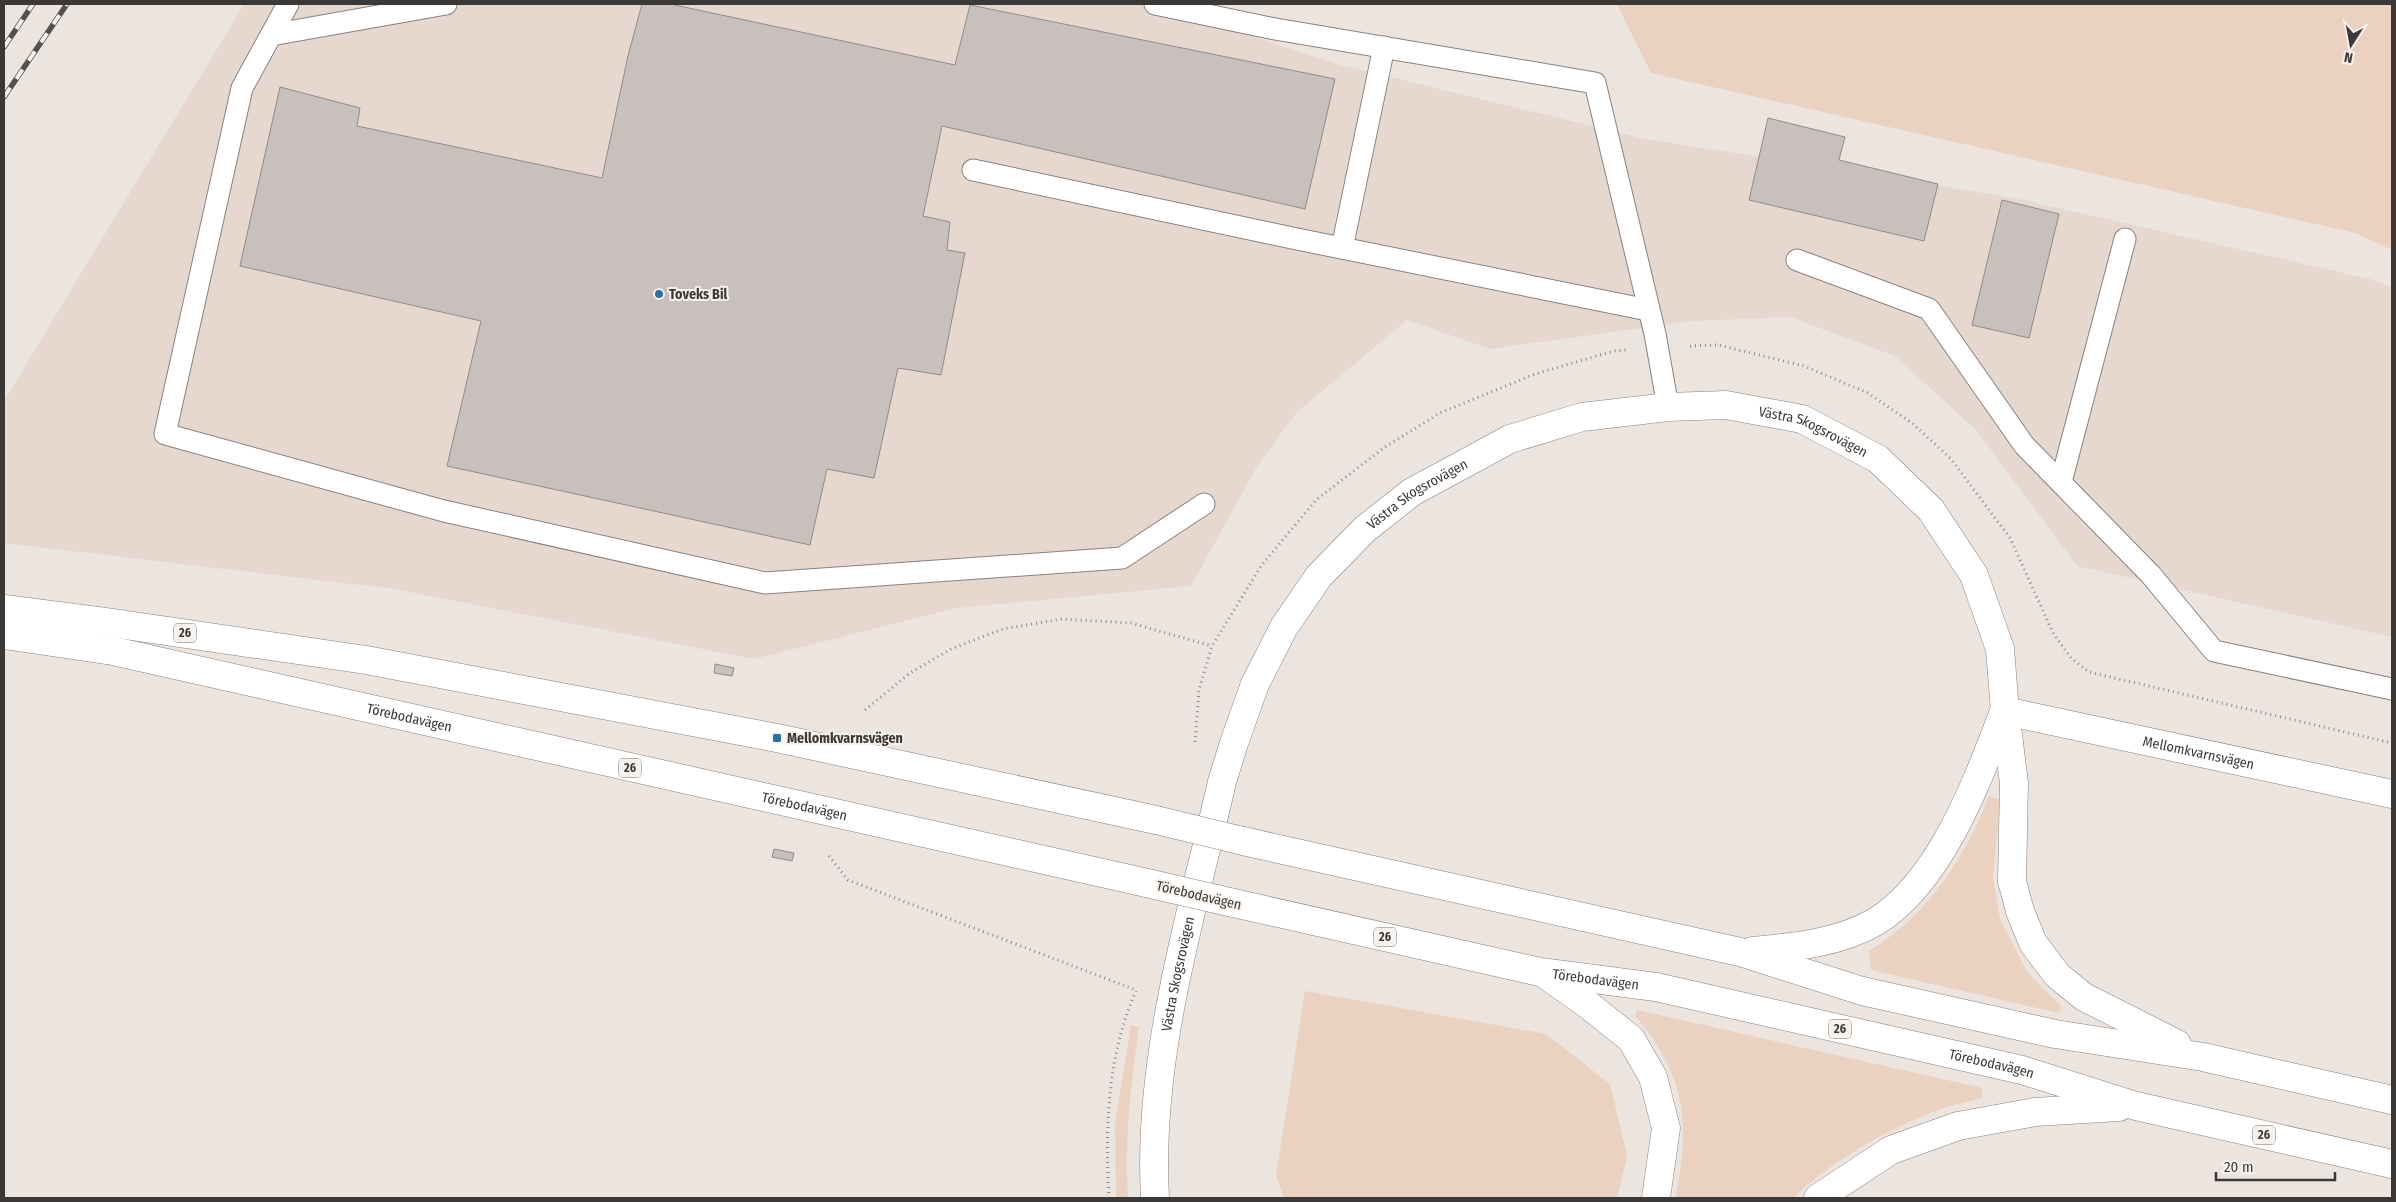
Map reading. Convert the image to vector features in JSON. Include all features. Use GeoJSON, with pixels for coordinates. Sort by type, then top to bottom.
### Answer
{"type":"FeatureCollection","features":[{"type":"Feature","properties":{"kind":"main road","name":"Västra Skogsrovägen"},"geometry":{"type":"LineString","coordinates":[[1155,1198],[1153,1155],[1161,1053],[1184,948],[1234,743],[1255,684],[1284,627],[1319,576],[1365,529],[1412,492],[1460,464],[1510,439],[1582,417],[1668,407],[1726,405],[1802,419],[1878,459],[1931,510],[1974,575],[2000,649],[2014,784],[2012,881],[2020,911],[2033,943],[2057,974],[2084,997],[2203,1057]]}},
{"type":"Feature","properties":{"kind":"main road","name":"26"},"geometry":{"type":"LineString","coordinates":[[4,609],[376,662],[777,738],[1156,820],[1740,952],[1872,994],[2055,1034],[2203,1057],[2392,1100]]}},
{"type":"Feature","properties":{"kind":"main road","name":"Törebodavägen"},"geometry":{"type":"LineString","coordinates":[[4,635],[113,651],[1540,972],[1656,987],[2012,1068],[2136,1106],[2392,1164]]}},
{"type":"Feature","properties":{"kind":"main road","name":"Mellomkvarnsvägen"},"geometry":{"type":"LineString","coordinates":[[2005,711],[2392,794]]}},
{"type":"Feature","properties":{"kind":"main road"},"geometry":{"type":"LineString","coordinates":[[1740,952],[1795,947],[1840,937],[1874,922],[1904,899],[1930,866],[1952,832],[1980,776],[2005,711]]}},
{"type":"Feature","properties":{"kind":"main road"},"geometry":{"type":"LineString","coordinates":[[1540,972],[1587,1004],[1631,1039],[1653,1077],[1666,1128],[1661,1178],[1656,1198]]}},
{"type":"Feature","properties":{"kind":"main road"},"geometry":{"type":"LineString","coordinates":[[1818,1198],[1890,1150],[1958,1126],[2034,1112],[2136,1106]]}},
{"type":"Feature","properties":{"kind":"lane"},"geometry":{"type":"LineString","coordinates":[[288,4],[242,88],[165,434],[444,511],[765,583],[1122,558],[1204,504]]}},
{"type":"Feature","properties":{"kind":"lane"},"geometry":{"type":"LineString","coordinates":[[271,35],[446,4]]}},
{"type":"Feature","properties":{"kind":"lane"},"geometry":{"type":"LineString","coordinates":[[1155,4],[1270,28],[1595,83],[1658,348],[1668,407]]}},
{"type":"Feature","properties":{"kind":"lane"},"geometry":{"type":"LineString","coordinates":[[1342,248],[1384,47]]}},
{"type":"Feature","properties":{"kind":"lane"},"geometry":{"type":"LineString","coordinates":[[973,170],[1648,310]]}},
{"type":"Feature","properties":{"kind":"lane"},"geometry":{"type":"LineString","coordinates":[[2060,482],[2125,238]]}},
{"type":"Feature","properties":{"kind":"lane"},"geometry":{"type":"LineString","coordinates":[[1797,260],[1929,309],[2024,445],[2152,575],[2214,651],[2392,689]]}},
{"type":"Feature","properties":{"kind":"path"},"geometry":{"type":"LineString","coordinates":[[1195,751],[1200,690],[1212,646],[1261,566],[1316,500],[1385,447],[1440,413],[1535,374],[1614,351],[1718,345],[1804,366],[1868,393],[1912,423],[1951,459],[2010,538],[2053,633],[2071,658],[2088,672],[2392,743]]}},
{"type":"Feature","properties":{"kind":"path"},"geometry":{"type":"LineString","coordinates":[[865,710],[910,673],[953,648],[1003,629],[1062,619],[1131,623],[1212,646]]}},
{"type":"Feature","properties":{"kind":"path"},"geometry":{"type":"LineString","coordinates":[[829,856],[848,880],[1136,990]]}},
{"type":"Feature","properties":{"kind":"path"},"geometry":{"type":"LineString","coordinates":[[1108,1198],[1106,1144],[1114,1058],[1124,1018],[1139,983]]}},
{"type":"Feature","properties":{"kind":"shaded area"},"geometry":{"type":"Polygon","coordinates":[[[244,4],[1151,4],[1341,65],[1641,138],[2014,198],[2370,279],[2392,287],[2392,637],[2077,566],[1977,431],[1895,356],[1790,317],[1692,321],[1490,349],[1407,320],[1296,413],[1256,468],[1191,586],[957,608],[754,659],[394,589],[4,543],[4,401],[244,4]]]}},
{"type":"Feature","properties":{"kind":"shaded area"},"geometry":{"type":"Polygon","coordinates":[[[1617,4],[2392,4],[2392,250],[2355,233],[1651,73],[1617,4]]]}},
{"type":"Feature","properties":{"kind":"shaded area"},"geometry":{"type":"Polygon","coordinates":[[[1989,796],[2000,800],[1993,878],[2000,919],[2027,972],[2060,1005],[2059,1013],[1871,970],[1869,951],[1909,921],[1942,884],[1968,841],[1989,796]]]}},
{"type":"Feature","properties":{"kind":"shaded area"},"geometry":{"type":"Polygon","coordinates":[[[1305,991],[1546,1034],[1610,1084],[1627,1156],[1617,1198],[1284,1198],[1276,1176],[1305,991]]]}},
{"type":"Feature","properties":{"kind":"shaded area"},"geometry":{"type":"Polygon","coordinates":[[[1637,1010],[1982,1088],[1982,1098],[1941,1109],[1883,1135],[1824,1172],[1793,1198],[1675,1198],[1683,1147],[1680,1101],[1665,1058],[1652,1037],[1635,1016],[1637,1010]]]}},
{"type":"Feature","properties":{"kind":"shaded area"},"geometry":{"type":"Polygon","coordinates":[[[1131,1025],[1139,1027],[1128,1133],[1128,1198],[1116,1198],[1115,1124],[1131,1025]]]}},
{"type":"Feature","properties":{"kind":"building","name":"Toveks Bil"},"geometry":{"type":"Polygon","coordinates":[[[642,4],[670,4],[955,65],[970,5],[1335,79],[1305,209],[942,126],[923,216],[950,222],[947,250],[965,253],[941,375],[898,368],[874,478],[827,469],[810,545],[447,466],[481,321],[240,266],[280,87],[360,108],[357,126],[602,178],[628,56],[642,4]]]}},
{"type":"Feature","properties":{"kind":"building"},"geometry":{"type":"Polygon","coordinates":[[[1768,118],[1845,137],[1839,160],[1938,184],[1924,241],[1749,200],[1768,118]]]}},
{"type":"Feature","properties":{"kind":"building"},"geometry":{"type":"Polygon","coordinates":[[[2002,200],[2059,214],[2029,338],[1972,325],[2002,200]]]}},
{"type":"Feature","properties":{"kind":"building"},"geometry":{"type":"Polygon","coordinates":[[[715,664],[734,668],[732,676],[714,673],[715,664]]]}},
{"type":"Feature","properties":{"kind":"building"},"geometry":{"type":"Polygon","coordinates":[[[774,849],[794,853],[792,861],[772,857],[774,849]]]}},
{"type":"Feature","properties":{"kind":"railway"},"geometry":{"type":"LineString","coordinates":[[4,47],[33,4]]}},
{"type":"Feature","properties":{"kind":"railway"},"geometry":{"type":"LineString","coordinates":[[4,97],[67,4]]}},
{"type":"Feature","properties":{"kind":"place","name":"Toveks Bil"},"geometry":{"type":"Point","coordinates":[659,294]}},
{"type":"Feature","properties":{"kind":"place","name":"Mellomkvarnsvägen"},"geometry":{"type":"Point","coordinates":[777,738]}}]}
